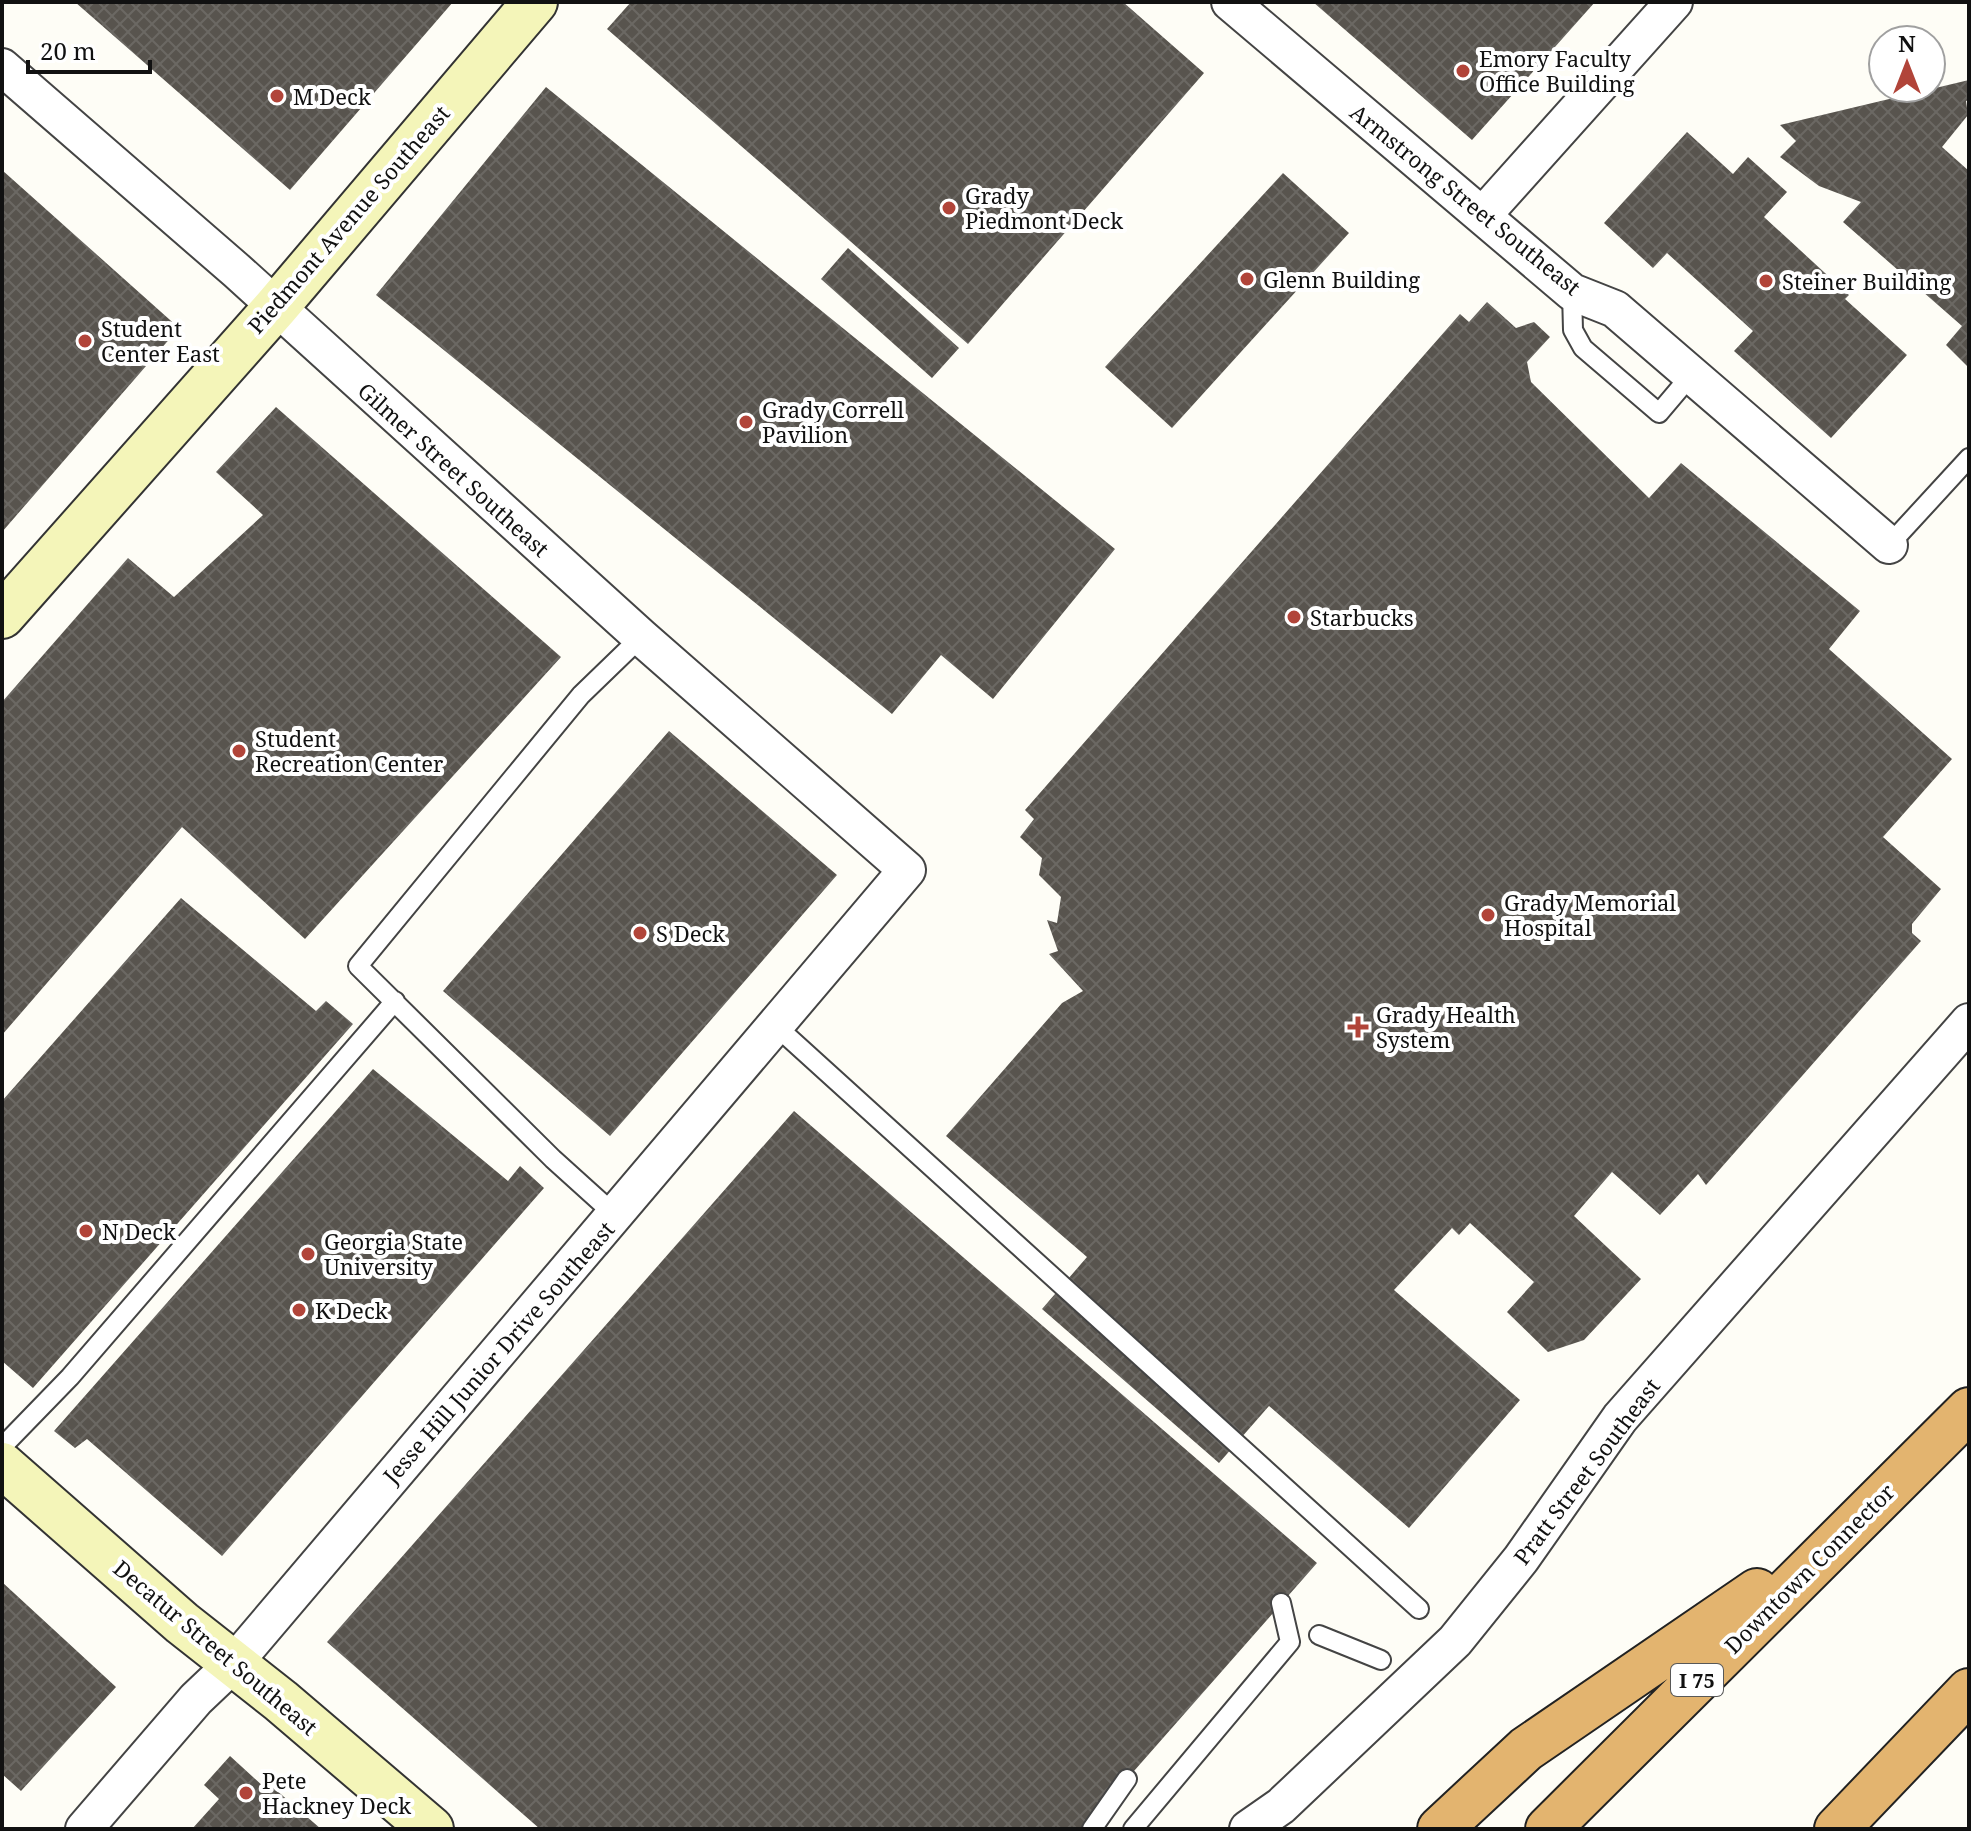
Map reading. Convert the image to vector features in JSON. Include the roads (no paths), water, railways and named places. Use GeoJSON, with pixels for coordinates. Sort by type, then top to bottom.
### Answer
{"type":"FeatureCollection","features":[{"type":"Feature","properties":{"kind":"highway"},"geometry":{"type":"LineString","coordinates":[[1956,1423],[1969,1378]]}},
{"type":"Feature","properties":{"kind":"highway","name":"Downtown Connector"},"geometry":{"type":"LineString","coordinates":[[1548,1829],[1845,1530],[1956,1423]]}},
{"type":"Feature","properties":{"kind":"highway"},"geometry":{"type":"LineString","coordinates":[[1440,1829],[1526,1749],[1845,1530]]}},
{"type":"Feature","properties":{"kind":"highway"},"geometry":{"type":"LineString","coordinates":[[1837,1829],[1969,1691]]}},
{"type":"Feature","properties":{"kind":"main road","name":"Piedmont Avenue Southeast"},"geometry":{"type":"LineString","coordinates":[[2,616],[276,307],[535,2]]}},
{"type":"Feature","properties":{"kind":"main road","name":"Decatur Street Southeast"},"geometry":{"type":"LineString","coordinates":[[2,1465],[182,1623],[431,1829]]}},
{"type":"Feature","properties":{"kind":"street","name":"Armstrong Street Southeast"},"geometry":{"type":"LineString","coordinates":[[1230,2],[1572,292],[1615,309],[1889,545]]}},
{"type":"Feature","properties":{"kind":"street"},"geometry":{"type":"LineString","coordinates":[[1483,215],[1674,2]]}},
{"type":"Feature","properties":{"kind":"street","name":"Gilmer Street Southeast"},"geometry":{"type":"LineString","coordinates":[[2,67],[907,870]]}},
{"type":"Feature","properties":{"kind":"street","name":"Jesse Hill Junior Drive Southeast"},"geometry":{"type":"LineString","coordinates":[[84,1829],[196,1699],[234,1663],[907,870]]}},
{"type":"Feature","properties":{"kind":"street","name":"Pratt Street Southeast"},"geometry":{"type":"LineString","coordinates":[[1248,1829],[1281,1806],[1455,1641],[1521,1559],[1620,1418],[1969,1022]]}},
{"type":"Feature","properties":{"kind":"lane"},"geometry":{"type":"LineString","coordinates":[[1572,292],[1573,330],[1583,348],[1659,413],[1692,374]]}},
{"type":"Feature","properties":{"kind":"lane"},"geometry":{"type":"LineString","coordinates":[[1889,545],[1969,458]]}},
{"type":"Feature","properties":{"kind":"lane"},"geometry":{"type":"LineString","coordinates":[[615,1215],[553,1159],[358,966],[581,695],[641,637]]}},
{"type":"Feature","properties":{"kind":"lane"},"geometry":{"type":"LineString","coordinates":[[2,1447],[70,1377],[395,1001]]}},
{"type":"Feature","properties":{"kind":"lane"},"geometry":{"type":"LineString","coordinates":[[776,1026],[1419,1609]]}},
{"type":"Feature","properties":{"kind":"lane"},"geometry":{"type":"LineString","coordinates":[[1133,1829],[1290,1642],[1281,1603]]}},
{"type":"Feature","properties":{"kind":"lane"},"geometry":{"type":"LineString","coordinates":[[1319,1635],[1381,1660]]}},
{"type":"Feature","properties":{"kind":"lane"},"geometry":{"type":"LineString","coordinates":[[1092,1829],[1127,1779]]}},
{"type":"Feature","properties":{"kind":"place","name":"Emory Faculty Office Building"},"geometry":{"type":"Point","coordinates":[1463,71]}},
{"type":"Feature","properties":{"kind":"place","name":"M Deck"},"geometry":{"type":"Point","coordinates":[277,96]}},
{"type":"Feature","properties":{"kind":"place","name":"Grady Piedmont Deck"},"geometry":{"type":"Point","coordinates":[949,208]}},
{"type":"Feature","properties":{"kind":"place","name":"Glenn Building"},"geometry":{"type":"Point","coordinates":[1247,279]}},
{"type":"Feature","properties":{"kind":"place","name":"Steiner Building"},"geometry":{"type":"Point","coordinates":[1766,281]}},
{"type":"Feature","properties":{"kind":"place","name":"Student Center East"},"geometry":{"type":"Point","coordinates":[85,341]}},
{"type":"Feature","properties":{"kind":"place","name":"Grady Correll Pavilion"},"geometry":{"type":"Point","coordinates":[746,422]}},
{"type":"Feature","properties":{"kind":"place","name":"Starbucks"},"geometry":{"type":"Point","coordinates":[1294,617]}},
{"type":"Feature","properties":{"kind":"place","name":"Student Recreation Center"},"geometry":{"type":"Point","coordinates":[239,751]}},
{"type":"Feature","properties":{"kind":"place","name":"Grady Memorial Hospital"},"geometry":{"type":"Point","coordinates":[1488,915]}},
{"type":"Feature","properties":{"kind":"place","name":"S Deck"},"geometry":{"type":"Point","coordinates":[640,933]}},
{"type":"Feature","properties":{"kind":"place","name":"Grady Health System"},"geometry":{"type":"Point","coordinates":[1358,1027]}},
{"type":"Feature","properties":{"kind":"place","name":"N Deck"},"geometry":{"type":"Point","coordinates":[86,1231]}},
{"type":"Feature","properties":{"kind":"place","name":"Georgia State University"},"geometry":{"type":"Point","coordinates":[308,1254]}},
{"type":"Feature","properties":{"kind":"place","name":"K Deck"},"geometry":{"type":"Point","coordinates":[299,1310]}},
{"type":"Feature","properties":{"kind":"place","name":"Pete Hackney Deck"},"geometry":{"type":"Point","coordinates":[246,1793]}}]}
